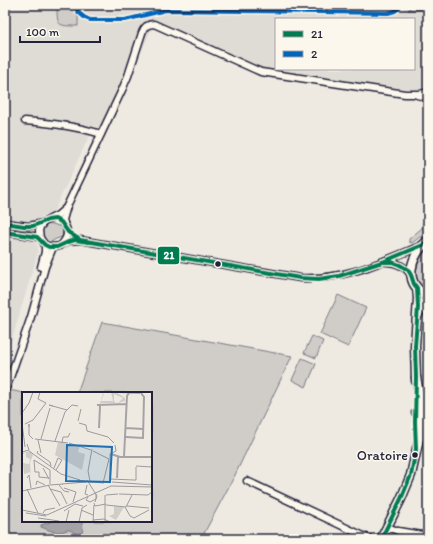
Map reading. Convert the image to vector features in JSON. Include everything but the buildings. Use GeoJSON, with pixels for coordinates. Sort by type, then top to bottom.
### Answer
{"type":"FeatureCollection","features":[{"type":"Feature","properties":{"kind":"main road"},"geometry":{"type":"LineString","coordinates":[[425,242],[414,259],[411,275],[417,288],[428,296]]}},
{"type":"Feature","properties":{"kind":"main road"},"geometry":{"type":"LineString","coordinates":[[381,539],[411,475],[416,449],[421,414],[416,377],[415,346],[418,298],[417,288]]}},
{"type":"Feature","properties":{"kind":"main road"},"geometry":{"type":"LineString","coordinates":[[417,317],[428,301]]}},
{"type":"Feature","properties":{"kind":"street"},"geometry":{"type":"LineString","coordinates":[[62,244],[66,240],[67,236],[67,231],[63,220],[67,206],[125,83],[142,33],[146,26],[152,24],[258,71],[406,94],[428,95]]}},
{"type":"Feature","properties":{"kind":"street"},"geometry":{"type":"LineString","coordinates":[[24,121],[44,122],[101,134]]}},
{"type":"Feature","properties":{"kind":"street"},"geometry":{"type":"LineString","coordinates":[[5,223],[29,226],[43,223],[58,215],[67,206]]}},
{"type":"Feature","properties":{"kind":"street"},"geometry":{"type":"LineString","coordinates":[[51,219],[60,220],[64,224]]}},
{"type":"Feature","properties":{"kind":"street"},"geometry":{"type":"LineString","coordinates":[[43,223],[39,231],[40,238],[45,245],[53,248],[72,240],[80,240],[300,278],[317,279],[339,276],[382,262],[400,255],[425,242]]}},
{"type":"Feature","properties":{"kind":"street"},"geometry":{"type":"LineString","coordinates":[[67,231],[80,240]]}},
{"type":"Feature","properties":{"kind":"street"},"geometry":{"type":"LineString","coordinates":[[5,232],[40,238]]}},
{"type":"Feature","properties":{"kind":"street"},"geometry":{"type":"LineString","coordinates":[[5,382],[30,307],[45,252],[45,245]]}},
{"type":"Feature","properties":{"kind":"street"},"geometry":{"type":"LineString","coordinates":[[5,392],[31,317],[45,267],[53,248]]}},
{"type":"Feature","properties":{"kind":"street"},"geometry":{"type":"LineString","coordinates":[[400,255],[404,267],[411,275]]}},
{"type":"Feature","properties":{"kind":"street"},"geometry":{"type":"LineString","coordinates":[[382,262],[392,262],[404,267]]}},
{"type":"Feature","properties":{"kind":"street"},"geometry":{"type":"LineString","coordinates":[[247,481],[370,539]]}},
{"type":"Feature","properties":{"kind":"street"},"geometry":{"type":"LineString","coordinates":[[387,527],[398,531],[428,536]]}},
{"type":"Feature","properties":{"kind":"shaded area"},"geometry":{"type":"Polygon","coordinates":[[[5,5],[428,5],[428,90],[351,86],[261,72],[154,24],[106,129],[94,126],[53,213],[42,216],[34,223],[32,240],[38,247],[38,252],[12,339],[5,357],[5,5]]]}},
{"type":"Feature","properties":{"kind":"shaded area"},"geometry":{"type":"Polygon","coordinates":[[[57,5],[72,5],[78,15],[78,26],[62,25],[58,21],[57,5]]]}},
{"type":"Feature","properties":{"kind":"shaded area"},"geometry":{"type":"Polygon","coordinates":[[[414,5],[424,5],[424,10],[408,10],[414,5]]]}},
{"type":"Feature","properties":{"kind":"shaded area"},"geometry":{"type":"Polygon","coordinates":[[[428,214],[428,231],[412,243],[409,242],[409,239],[422,228],[424,217],[428,214]]]}},
{"type":"Feature","properties":{"kind":"shaded area"},"geometry":{"type":"Polygon","coordinates":[[[47,224],[53,224],[61,227],[63,232],[62,237],[49,243],[42,238],[42,229],[47,224]]]}},
{"type":"Feature","properties":{"kind":"shaded area"},"geometry":{"type":"Polygon","coordinates":[[[428,247],[428,291],[418,281],[416,270],[428,247]]]}},
{"type":"Feature","properties":{"kind":"shaded area"},"geometry":{"type":"Polygon","coordinates":[[[338,295],[366,308],[348,347],[320,334],[338,295]]]}},
{"type":"Feature","properties":{"kind":"shaded area"},"geometry":{"type":"Polygon","coordinates":[[[102,322],[292,356],[234,477],[201,539],[5,539],[5,389],[22,393],[22,522],[152,522],[152,392],[77,392],[102,322]]]}},
{"type":"Feature","properties":{"kind":"shaded area"},"geometry":{"type":"Polygon","coordinates":[[[312,336],[323,341],[316,358],[304,353],[312,336]]]}},
{"type":"Feature","properties":{"kind":"shaded area"},"geometry":{"type":"Polygon","coordinates":[[[302,358],[316,364],[306,387],[292,380],[302,358]]]}},
{"type":"Feature","properties":{"kind":"shaded area"},"geometry":{"type":"Polygon","coordinates":[[[50,522],[81,522],[83,531],[78,535],[70,530],[55,532],[41,527],[41,525],[50,522]]]}},
{"type":"Feature","properties":{"kind":"transit line","name":"2"},"geometry":{"type":"LineString","coordinates":[[75,5],[78,12],[90,20],[125,20],[166,10],[388,13],[395,11],[402,5]]}},
{"type":"Feature","properties":{"kind":"transit line","name":"21"},"geometry":{"type":"LineString","coordinates":[[5,223],[33,226],[55,219],[61,222],[68,232],[80,240],[300,278],[319,279],[339,276],[382,262],[392,262],[408,270],[417,288],[418,307],[415,346],[416,449],[411,475],[381,539]]}},
{"type":"Feature","properties":{"kind":"transit line","name":"21"},"geometry":{"type":"LineString","coordinates":[[11,233],[37,237],[49,247],[57,247],[75,240],[89,242]]}},
{"type":"Feature","properties":{"kind":"transit line","name":"21"},"geometry":{"type":"LineString","coordinates":[[380,263],[423,245],[428,240]]}},
{"type":"Feature","properties":{"kind":"place","name":"Oratoire"},"geometry":{"type":"Point","coordinates":[415,455]}}]}
